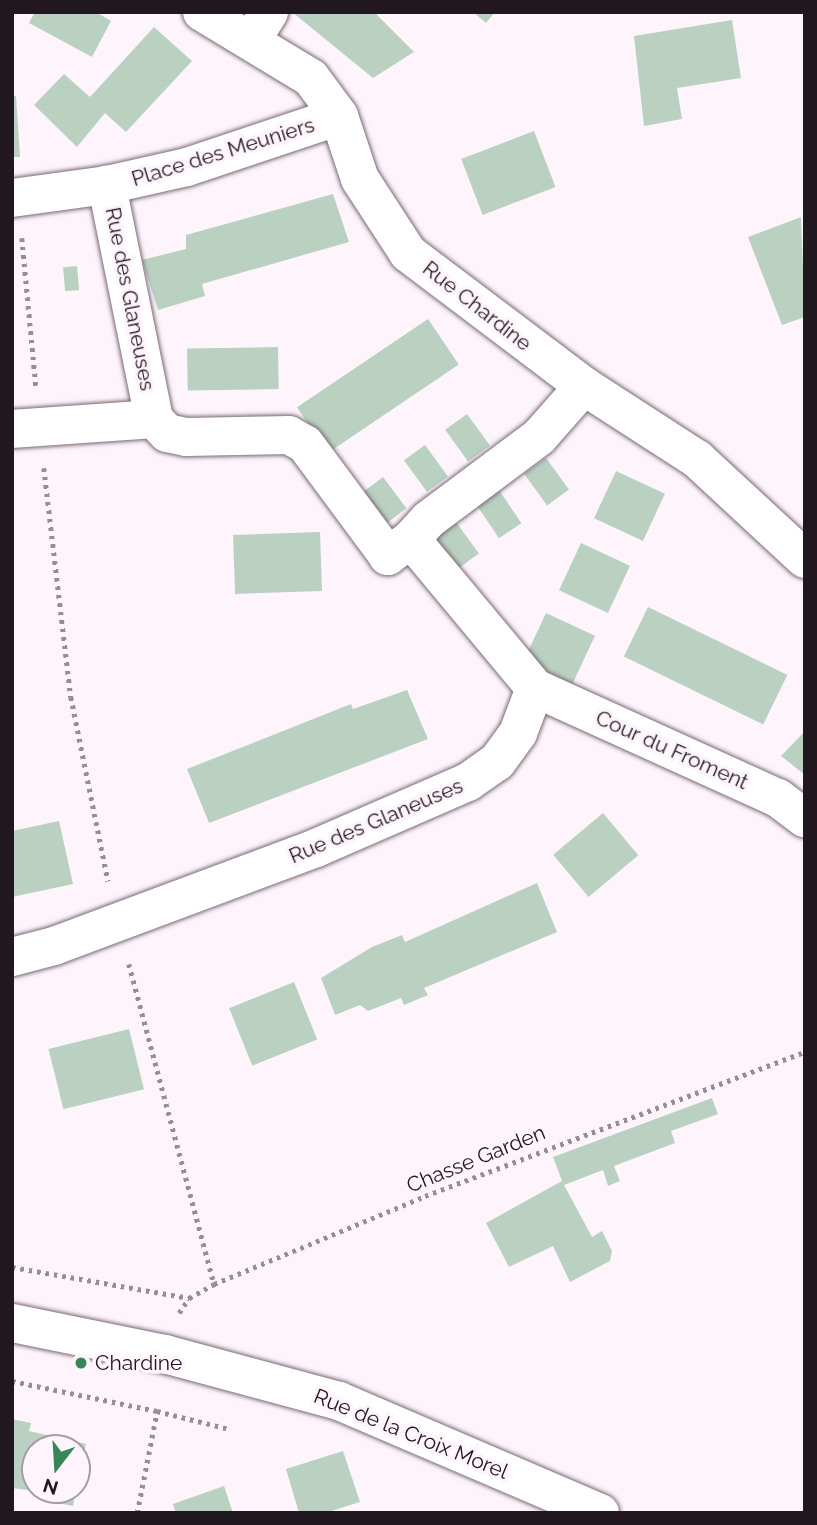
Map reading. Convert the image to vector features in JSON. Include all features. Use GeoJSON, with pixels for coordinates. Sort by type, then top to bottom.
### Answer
{"type":"FeatureCollection","features":[{"type":"Feature","properties":{"kind":"street","name":"Rue Chardine"},"geometry":{"type":"LineString","coordinates":[[202,12],[260,26],[311,78],[339,116],[360,179],[408,253],[584,386],[697,459],[805,559]]}},
{"type":"Feature","properties":{"kind":"street","name":"Place des Meuniers"},"geometry":{"type":"LineString","coordinates":[[16,198],[107,185],[187,167],[339,116]]}},
{"type":"Feature","properties":{"kind":"street","name":"Rue des Glaneuses"},"geometry":{"type":"LineString","coordinates":[[107,185],[154,419],[167,433],[186,437],[289,435],[305,444],[388,556],[411,539]]}},
{"type":"Feature","properties":{"kind":"street"},"geometry":{"type":"LineString","coordinates":[[535,688],[411,539],[428,520],[539,437],[584,386]]}},
{"type":"Feature","properties":{"kind":"street"},"geometry":{"type":"LineString","coordinates":[[12,429],[154,419]]}},
{"type":"Feature","properties":{"kind":"street","name":"Rue des Glaneuses"},"geometry":{"type":"LineString","coordinates":[[12,957],[316,848],[468,782],[497,762],[518,733],[535,688]]}},
{"type":"Feature","properties":{"kind":"street","name":"Cour du Froment"},"geometry":{"type":"LineString","coordinates":[[535,688],[778,798],[805,818]]}},
{"type":"Feature","properties":{"kind":"street","name":"Rue de la Croix Morel"},"geometry":{"type":"LineString","coordinates":[[12,1322],[165,1354],[339,1401],[600,1513]]}},
{"type":"Feature","properties":{"kind":"path"},"geometry":{"type":"LineString","coordinates":[[16,198],[37,402]]}},
{"type":"Feature","properties":{"kind":"path"},"geometry":{"type":"LineString","coordinates":[[43,455],[71,697],[111,890]]}},
{"type":"Feature","properties":{"kind":"path"},"geometry":{"type":"LineString","coordinates":[[128,958],[214,1284]]}},
{"type":"Feature","properties":{"kind":"path","name":"Chasse Garden"},"geometry":{"type":"LineString","coordinates":[[175,1319],[189,1298],[214,1284],[629,1114],[805,1052]]}},
{"type":"Feature","properties":{"kind":"path"},"geometry":{"type":"LineString","coordinates":[[12,1267],[189,1298]]}},
{"type":"Feature","properties":{"kind":"path"},"geometry":{"type":"LineString","coordinates":[[12,1381],[229,1429]]}},
{"type":"Feature","properties":{"kind":"path"},"geometry":{"type":"LineString","coordinates":[[137,1513],[157,1411]]}},
{"type":"Feature","properties":{"kind":"building"},"geometry":{"type":"Polygon","coordinates":[[[35,12],[96,12],[111,21],[92,57],[29,23],[35,12]]]}},
{"type":"Feature","properties":{"kind":"building"},"geometry":{"type":"Polygon","coordinates":[[[292,12],[374,12],[414,52],[373,78],[292,12]]]}},
{"type":"Feature","properties":{"kind":"building"},"geometry":{"type":"Polygon","coordinates":[[[473,12],[495,12],[486,23],[473,12]]]}},
{"type":"Feature","properties":{"kind":"building"},"geometry":{"type":"Polygon","coordinates":[[[732,20],[741,78],[677,88],[682,119],[644,126],[634,36],[732,20]]]}},
{"type":"Feature","properties":{"kind":"building"},"geometry":{"type":"Polygon","coordinates":[[[154,27],[192,61],[126,132],[105,113],[77,147],[34,105],[64,74],[90,97],[154,27]]]}},
{"type":"Feature","properties":{"kind":"building"},"geometry":{"type":"Polygon","coordinates":[[[12,96],[16,96],[20,157],[12,157],[12,96]]]}},
{"type":"Feature","properties":{"kind":"building"},"geometry":{"type":"Polygon","coordinates":[[[534,131],[556,187],[483,215],[461,159],[534,131]]]}},
{"type":"Feature","properties":{"kind":"building"},"geometry":{"type":"Polygon","coordinates":[[[333,194],[349,242],[202,284],[205,296],[158,310],[142,260],[186,249],[186,235],[333,194]]]}},
{"type":"Feature","properties":{"kind":"building"},"geometry":{"type":"Polygon","coordinates":[[[801,217],[805,317],[782,325],[748,237],[801,217]]]}},
{"type":"Feature","properties":{"kind":"building"},"geometry":{"type":"Polygon","coordinates":[[[77,266],[79,290],[65,291],[63,267],[77,266]]]}},
{"type":"Feature","properties":{"kind":"building"},"geometry":{"type":"Polygon","coordinates":[[[428,319],[459,365],[328,453],[297,407],[428,319]]]}},
{"type":"Feature","properties":{"kind":"building"},"geometry":{"type":"Polygon","coordinates":[[[278,347],[279,389],[188,391],[187,349],[278,347]]]}},
{"type":"Feature","properties":{"kind":"building"},"geometry":{"type":"Polygon","coordinates":[[[467,414],[490,446],[468,461],[445,430],[467,414]]]}},
{"type":"Feature","properties":{"kind":"building"},"geometry":{"type":"Polygon","coordinates":[[[425,445],[448,477],[427,492],[404,460],[425,445]]]}},
{"type":"Feature","properties":{"kind":"building"},"geometry":{"type":"Polygon","coordinates":[[[546,458],[569,490],[547,505],[524,474],[546,458]]]}},
{"type":"Feature","properties":{"kind":"building"},"geometry":{"type":"Polygon","coordinates":[[[616,471],[665,494],[643,541],[594,518],[616,471]]]}},
{"type":"Feature","properties":{"kind":"building"},"geometry":{"type":"Polygon","coordinates":[[[383,477],[406,508],[387,523],[363,492],[383,477]]]}},
{"type":"Feature","properties":{"kind":"building"},"geometry":{"type":"Polygon","coordinates":[[[499,490],[521,523],[499,538],[477,505],[499,490]]]}},
{"type":"Feature","properties":{"kind":"building"},"geometry":{"type":"Polygon","coordinates":[[[456,522],[479,554],[458,569],[435,537],[456,522]]]}},
{"type":"Feature","properties":{"kind":"building"},"geometry":{"type":"Polygon","coordinates":[[[320,532],[322,591],[235,594],[233,535],[320,532]]]}},
{"type":"Feature","properties":{"kind":"building"},"geometry":{"type":"Polygon","coordinates":[[[581,543],[630,566],[608,613],[559,590],[581,543]]]}},
{"type":"Feature","properties":{"kind":"building"},"geometry":{"type":"Polygon","coordinates":[[[648,607],[787,675],[763,724],[624,656],[648,607]]]}},
{"type":"Feature","properties":{"kind":"building"},"geometry":{"type":"Polygon","coordinates":[[[546,613],[595,636],[573,684],[524,661],[546,613]]]}},
{"type":"Feature","properties":{"kind":"building"},"geometry":{"type":"Polygon","coordinates":[[[407,690],[428,739],[209,823],[187,769],[351,704],[353,709],[407,690]]]}},
{"type":"Feature","properties":{"kind":"building"},"geometry":{"type":"Polygon","coordinates":[[[805,731],[805,775],[781,756],[805,731]]]}},
{"type":"Feature","properties":{"kind":"building"},"geometry":{"type":"Polygon","coordinates":[[[603,813],[638,855],[589,897],[553,855],[603,813]]]}},
{"type":"Feature","properties":{"kind":"building"},"geometry":{"type":"Polygon","coordinates":[[[59,821],[73,884],[12,897],[12,831],[59,821]]]}},
{"type":"Feature","properties":{"kind":"building"},"geometry":{"type":"Polygon","coordinates":[[[537,883],[557,932],[424,988],[428,995],[404,1005],[401,998],[368,1011],[360,1005],[335,1015],[321,978],[372,947],[402,935],[405,942],[537,883]]]}},
{"type":"Feature","properties":{"kind":"building"},"geometry":{"type":"Polygon","coordinates":[[[294,982],[317,1039],[252,1066],[229,1008],[294,982]]]}},
{"type":"Feature","properties":{"kind":"building"},"geometry":{"type":"Polygon","coordinates":[[[129,1029],[144,1089],[63,1109],[48,1049],[129,1029]]]}},
{"type":"Feature","properties":{"kind":"building"},"geometry":{"type":"Polygon","coordinates":[[[712,1098],[718,1114],[671,1131],[675,1143],[614,1166],[620,1181],[608,1186],[603,1170],[564,1185],[592,1237],[602,1231],[612,1251],[610,1261],[570,1282],[553,1246],[509,1267],[486,1223],[562,1181],[553,1157],[712,1098]]]}},
{"type":"Feature","properties":{"kind":"building"},"geometry":{"type":"Polygon","coordinates":[[[12,1419],[31,1423],[29,1431],[42,1434],[21,1434],[21,1489],[12,1488],[12,1419]]]}},
{"type":"Feature","properties":{"kind":"building"},"geometry":{"type":"Polygon","coordinates":[[[343,1451],[360,1502],[325,1513],[299,1513],[286,1469],[343,1451]]]}},
{"type":"Feature","properties":{"kind":"building"},"geometry":{"type":"Polygon","coordinates":[[[224,1486],[233,1513],[176,1513],[173,1504],[224,1486]]]}},
{"type":"Feature","properties":{"kind":"place","name":"Chardine"},"geometry":{"type":"Point","coordinates":[81,1363]}}]}
